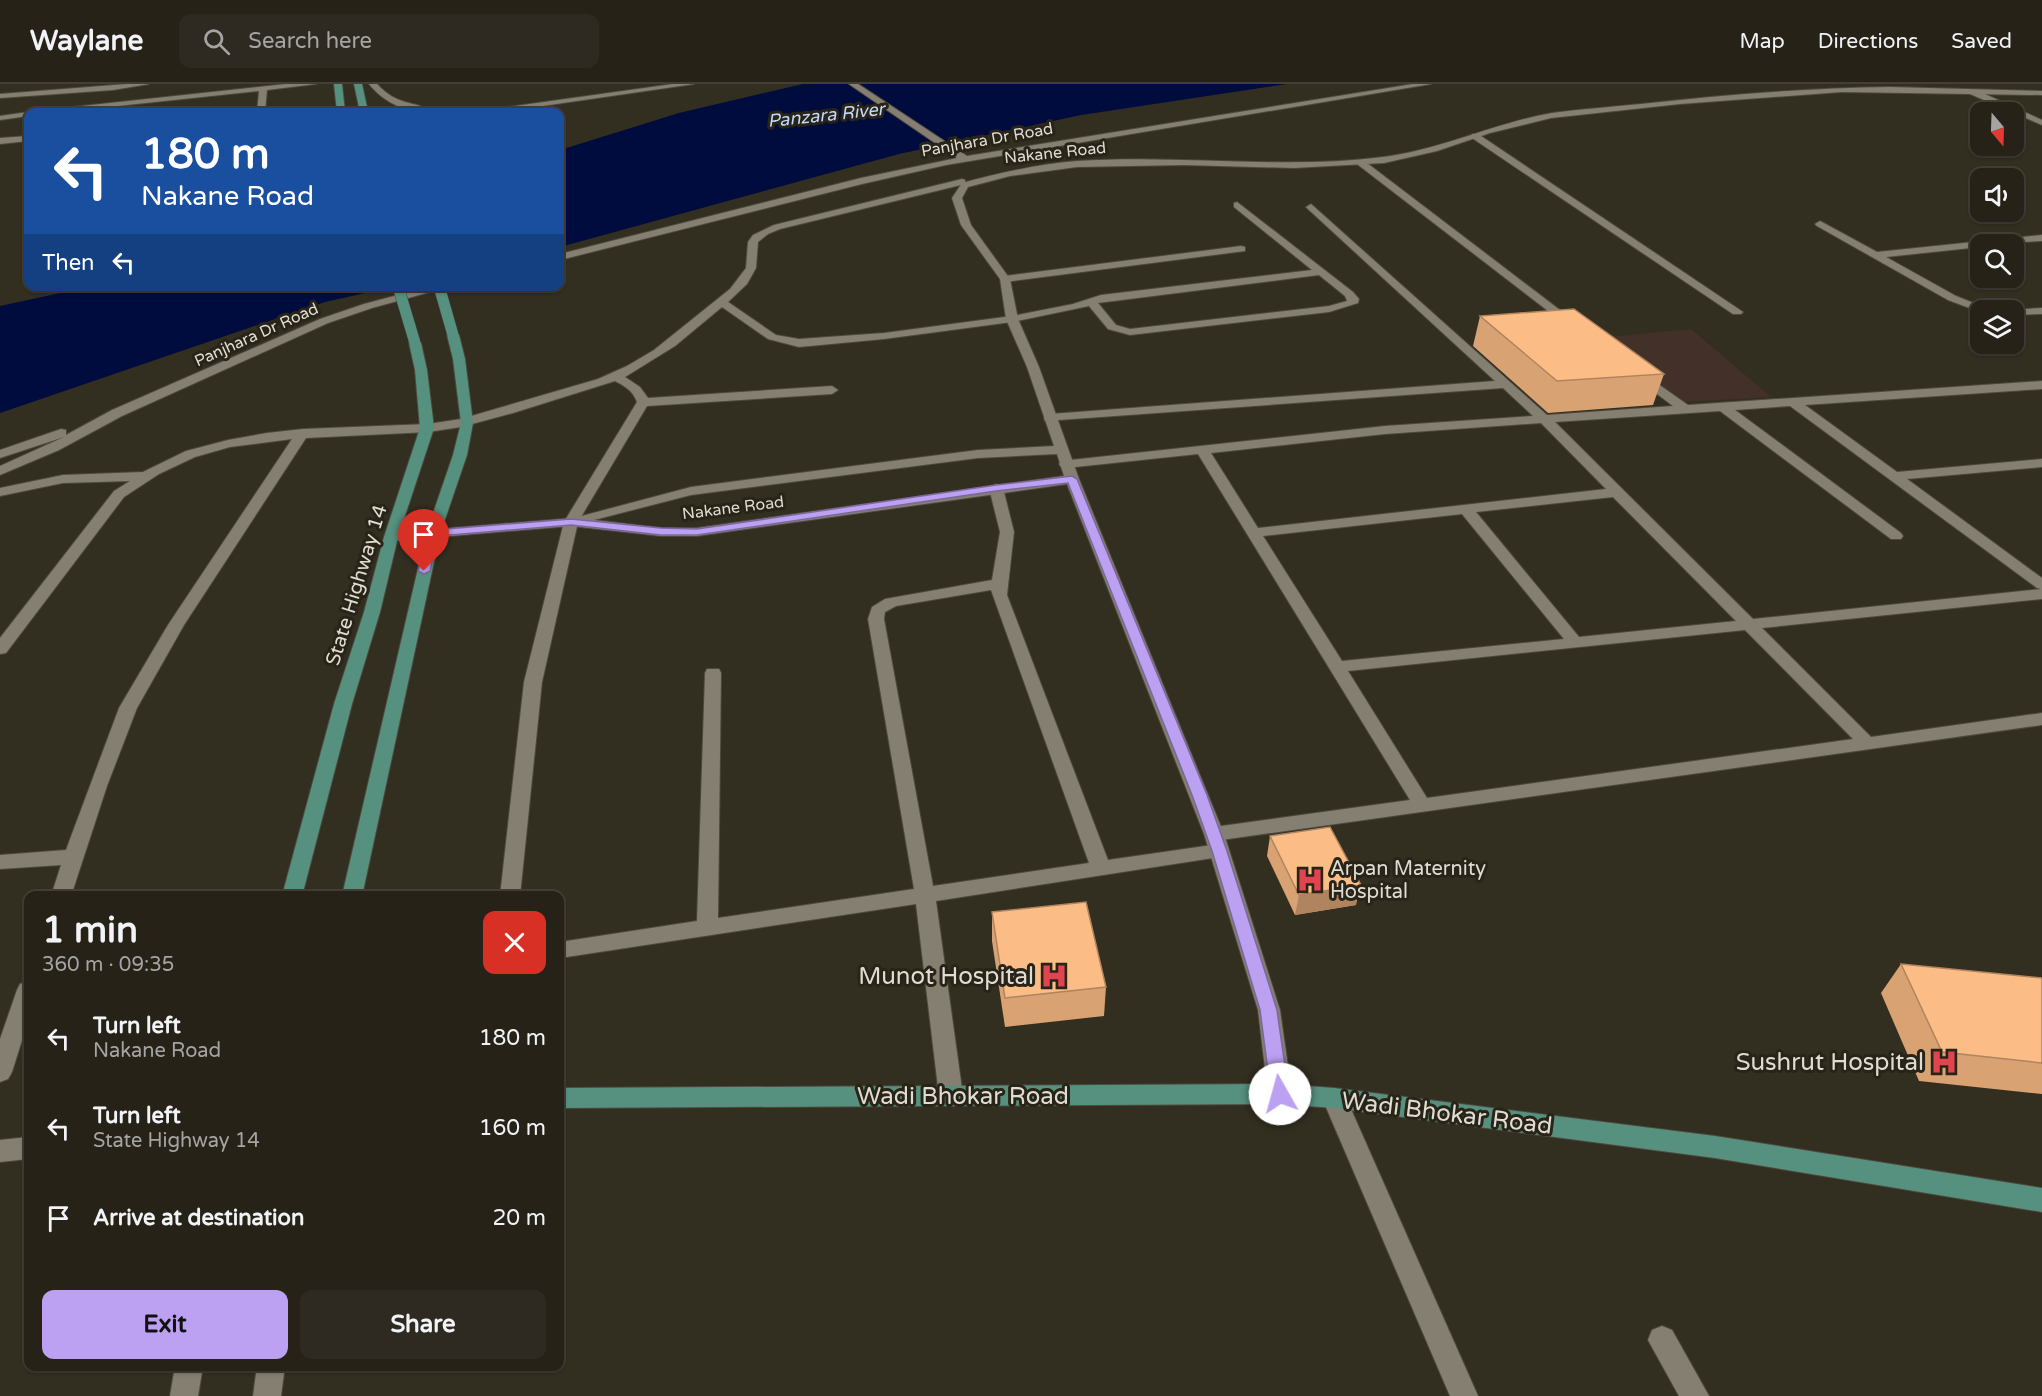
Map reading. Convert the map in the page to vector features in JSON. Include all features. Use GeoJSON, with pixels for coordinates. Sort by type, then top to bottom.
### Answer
{"type":"FeatureCollection","features":[{"type":"Feature","properties":{"kind":"main road"},"geometry":{"type":"LineString","coordinates":[[338,84],[341,108]]}},
{"type":"Feature","properties":{"kind":"main road"},"geometry":{"type":"LineString","coordinates":[[358,84],[363,108]]}},
{"type":"Feature","properties":{"kind":"main road","name":"State Highway 14"},"geometry":{"type":"LineString","coordinates":[[293,891],[343,704],[372,612],[392,537],[428,428],[421,370],[400,291]]}},
{"type":"Feature","properties":{"kind":"main road"},"geometry":{"type":"LineString","coordinates":[[353,891],[433,534],[460,455],[467,423],[459,359],[440,291]]}},
{"type":"Feature","properties":{"kind":"main road","name":"Wadi Bhokar Road"},"geometry":{"type":"LineString","coordinates":[[564,1098],[1280,1094],[1334,1098],[1715,1147],[2042,1200]]}},
{"type":"Feature","properties":{"kind":"street"},"geometry":{"type":"LineString","coordinates":[[0,96],[145,84]]}},
{"type":"Feature","properties":{"kind":"street"},"geometry":{"type":"LineString","coordinates":[[199,94],[210,84]]}},
{"type":"Feature","properties":{"kind":"street"},"geometry":{"type":"LineString","coordinates":[[81,108],[312,84]]}},
{"type":"Feature","properties":{"kind":"street"},"geometry":{"type":"LineString","coordinates":[[373,84],[385,96],[406,108]]}},
{"type":"Feature","properties":{"kind":"street"},"geometry":{"type":"LineString","coordinates":[[516,108],[690,84]]}},
{"type":"Feature","properties":{"kind":"street"},"geometry":{"type":"LineString","coordinates":[[854,84],[964,158]]}},
{"type":"Feature","properties":{"kind":"street","name":"Panjhara Dr Road"},"geometry":{"type":"LineString","coordinates":[[564,257],[861,181],[964,158],[1427,84]]}},
{"type":"Feature","properties":{"kind":"street"},"geometry":{"type":"LineString","coordinates":[[261,108],[263,88]]}},
{"type":"Feature","properties":{"kind":"street","name":"Nakane Road"},"geometry":{"type":"LineString","coordinates":[[721,302],[742,284],[753,267],[754,237],[759,233],[777,226],[959,178],[1077,164],[1173,162],[1284,165],[1360,162],[1412,155],[1551,116],[1680,102],[1842,90],[2042,93]]}},
{"type":"Feature","properties":{"kind":"street"},"geometry":{"type":"LineString","coordinates":[[1973,92],[2042,123]]}},
{"type":"Feature","properties":{"kind":"street"},"geometry":{"type":"LineString","coordinates":[[136,102],[138,108]]}},
{"type":"Feature","properties":{"kind":"street"},"geometry":{"type":"LineString","coordinates":[[0,118],[24,115]]}},
{"type":"Feature","properties":{"kind":"street"},"geometry":{"type":"LineString","coordinates":[[1475,136],[1737,312]]}},
{"type":"Feature","properties":{"kind":"street"},"geometry":{"type":"LineString","coordinates":[[0,141],[24,139]]}},
{"type":"Feature","properties":{"kind":"street"},"geometry":{"type":"LineString","coordinates":[[980,156],[1032,169]]}},
{"type":"Feature","properties":{"kind":"street"},"geometry":{"type":"LineString","coordinates":[[946,162],[959,178],[957,198],[966,225],[1005,279],[1012,319],[1061,450],[1216,843],[1269,1010],[1280,1094]]}},
{"type":"Feature","properties":{"kind":"street"},"geometry":{"type":"LineString","coordinates":[[1360,162],[1582,332]]}},
{"type":"Feature","properties":{"kind":"street"},"geometry":{"type":"LineString","coordinates":[[1090,301],[1112,327],[1130,332],[1329,309],[1352,303],[1353,299],[1349,294],[1237,206]]}},
{"type":"Feature","properties":{"kind":"street"},"geometry":{"type":"LineString","coordinates":[[1311,207],[1544,419],[1867,743]]}},
{"type":"Feature","properties":{"kind":"street"},"geometry":{"type":"LineString","coordinates":[[1820,224],[1970,306]]}},
{"type":"Feature","properties":{"kind":"street"},"geometry":{"type":"LineString","coordinates":[[1876,255],[2042,238]]}},
{"type":"Feature","properties":{"kind":"street"},"geometry":{"type":"LineString","coordinates":[[1005,279],[1241,249]]}},
{"type":"Feature","properties":{"kind":"street"},"geometry":{"type":"LineString","coordinates":[[0,649],[119,494],[142,476],[173,461],[216,445],[266,436],[428,428],[467,423],[615,377],[684,336],[721,302],[772,337],[799,343],[884,336],[1012,319],[1076,307],[1101,297],[1322,272]]}},
{"type":"Feature","properties":{"kind":"street","name":"Panjhara Dr Road"},"geometry":{"type":"LineString","coordinates":[[0,471],[54,447],[117,413],[324,321],[368,306],[427,291]]}},
{"type":"Feature","properties":{"kind":"street"},"geometry":{"type":"LineString","coordinates":[[2024,312],[2042,311]]}},
{"type":"Feature","properties":{"kind":"street"},"geometry":{"type":"LineString","coordinates":[[1629,367],[1686,409]]}},
{"type":"Feature","properties":{"kind":"street"},"geometry":{"type":"LineString","coordinates":[[615,377],[631,385],[640,394],[643,402]]}},
{"type":"Feature","properties":{"kind":"street"},"geometry":{"type":"LineString","coordinates":[[1050,418],[1506,384]]}},
{"type":"Feature","properties":{"kind":"street","name":"Nakane Road"},"geometry":{"type":"LineString","coordinates":[[392,537],[571,522],[661,532],[697,532],[996,488],[1069,471],[1202,449],[1385,430],[2042,385]]}},
{"type":"Feature","properties":{"kind":"street"},"geometry":{"type":"LineString","coordinates":[[643,402],[832,390]]}},
{"type":"Feature","properties":{"kind":"street"},"geometry":{"type":"LineString","coordinates":[[511,891],[533,682],[571,522],[643,402]]}},
{"type":"Feature","properties":{"kind":"street"},"geometry":{"type":"LineString","coordinates":[[1793,402],[2042,585]]}},
{"type":"Feature","properties":{"kind":"street"},"geometry":{"type":"LineString","coordinates":[[1723,407],[1896,536]]}},
{"type":"Feature","properties":{"kind":"street","name":"Panjhara Dr Road"},"geometry":{"type":"LineString","coordinates":[[0,454],[117,413]]}},
{"type":"Feature","properties":{"kind":"street"},"geometry":{"type":"LineString","coordinates":[[63,891],[98,786],[129,708],[176,625],[303,433]]}},
{"type":"Feature","properties":{"kind":"street"},"geometry":{"type":"LineString","coordinates":[[1202,449],[1422,805]]}},
{"type":"Feature","properties":{"kind":"street"},"geometry":{"type":"LineString","coordinates":[[571,522],[691,491],[978,454],[1061,450]]}},
{"type":"Feature","properties":{"kind":"street"},"geometry":{"type":"LineString","coordinates":[[1895,476],[2039,466]]}},
{"type":"Feature","properties":{"kind":"street"},"geometry":{"type":"LineString","coordinates":[[0,492],[63,479],[142,476]]}},
{"type":"Feature","properties":{"kind":"street"},"geometry":{"type":"LineString","coordinates":[[996,488],[1007,522],[1004,562],[998,584],[999,595],[1101,869]]}},
{"type":"Feature","properties":{"kind":"street"},"geometry":{"type":"LineString","coordinates":[[1254,533],[1617,492]]}},
{"type":"Feature","properties":{"kind":"street"},"geometry":{"type":"LineString","coordinates":[[1466,509],[1575,642]]}},
{"type":"Feature","properties":{"kind":"street"},"geometry":{"type":"LineString","coordinates":[[951,1096],[925,896],[876,619],[878,610],[891,602],[998,584]]}},
{"type":"Feature","properties":{"kind":"street"},"geometry":{"type":"LineString","coordinates":[[1337,667],[2042,594]]}},
{"type":"Feature","properties":{"kind":"street"},"geometry":{"type":"LineString","coordinates":[[707,928],[713,673]]}},
{"type":"Feature","properties":{"kind":"street"},"geometry":{"type":"LineString","coordinates":[[564,949],[1101,869],[1216,843],[1422,805],[2042,719]]}},
{"type":"Feature","properties":{"kind":"street"},"geometry":{"type":"LineString","coordinates":[[0,862],[74,857]]}},
{"type":"Feature","properties":{"kind":"street"},"geometry":{"type":"LineString","coordinates":[[0,1072],[24,1002]]}},
{"type":"Feature","properties":{"kind":"street"},"geometry":{"type":"LineString","coordinates":[[1334,1098],[1464,1396]]}},
{"type":"Feature","properties":{"kind":"street"},"geometry":{"type":"LineString","coordinates":[[0,1151],[24,1148]]}},
{"type":"Feature","properties":{"kind":"street"},"geometry":{"type":"LineString","coordinates":[[1662,1340],[1695,1396]]}},
{"type":"Feature","properties":{"kind":"street"},"geometry":{"type":"LineString","coordinates":[[184,1396],[188,1371]]}},
{"type":"Feature","properties":{"kind":"street"},"geometry":{"type":"LineString","coordinates":[[267,1396],[270,1371]]}},
{"type":"Feature","properties":{"kind":"shaded area"},"geometry":{"type":"Polygon","coordinates":[[[1691,329],[1771,397],[1683,402],[1597,338],[1691,329]]]}},
{"type":"Feature","properties":{"kind":"water","name":"Panzara River"},"geometry":{"type":"Polygon","coordinates":[[[803,84],[1287,84],[1081,115],[899,154],[564,246],[564,149],[679,113],[803,84]]]}},
{"type":"Feature","properties":{"kind":"water"},"geometry":{"type":"Polygon","coordinates":[[[69,291],[374,291],[325,302],[0,413],[0,306],[69,291]]]}},
{"type":"Feature","properties":{"kind":"building"},"geometry":{"type":"Polygon","coordinates":[[[1574,309],[1664,374],[1557,381],[1480,316],[1574,309]]]}},
{"type":"Feature","properties":{"kind":"building"},"geometry":{"type":"Polygon","coordinates":[[[1330,827],[1361,885],[1299,895],[1270,836],[1330,827]]]}},
{"type":"Feature","properties":{"kind":"building"},"geometry":{"type":"Polygon","coordinates":[[[1086,902],[1106,987],[1005,998],[992,912],[1086,902]]]}},
{"type":"Feature","properties":{"kind":"building"},"geometry":{"type":"Polygon","coordinates":[[[1901,964],[2042,978],[2042,1063],[1942,1052],[1901,964]]]}},
{"type":"Feature","properties":{"kind":"place","name":"Arpan Maternity Hospital"},"geometry":{"type":"Point","coordinates":[1310,880]}},
{"type":"Feature","properties":{"kind":"place","name":"Munot Hospital"},"geometry":{"type":"Point","coordinates":[1054,976]}},
{"type":"Feature","properties":{"kind":"place","name":"Sushrut Hospital"},"geometry":{"type":"Point","coordinates":[1944,1062]}},
{"type":"Feature","properties":{"kind":"route"},"geometry":{"type":"LineString","coordinates":[[424,571],[433,534],[571,522],[661,532],[697,532],[1072,479],[1200,795],[1220,851],[1269,1010],[1280,1094]]}}]}
